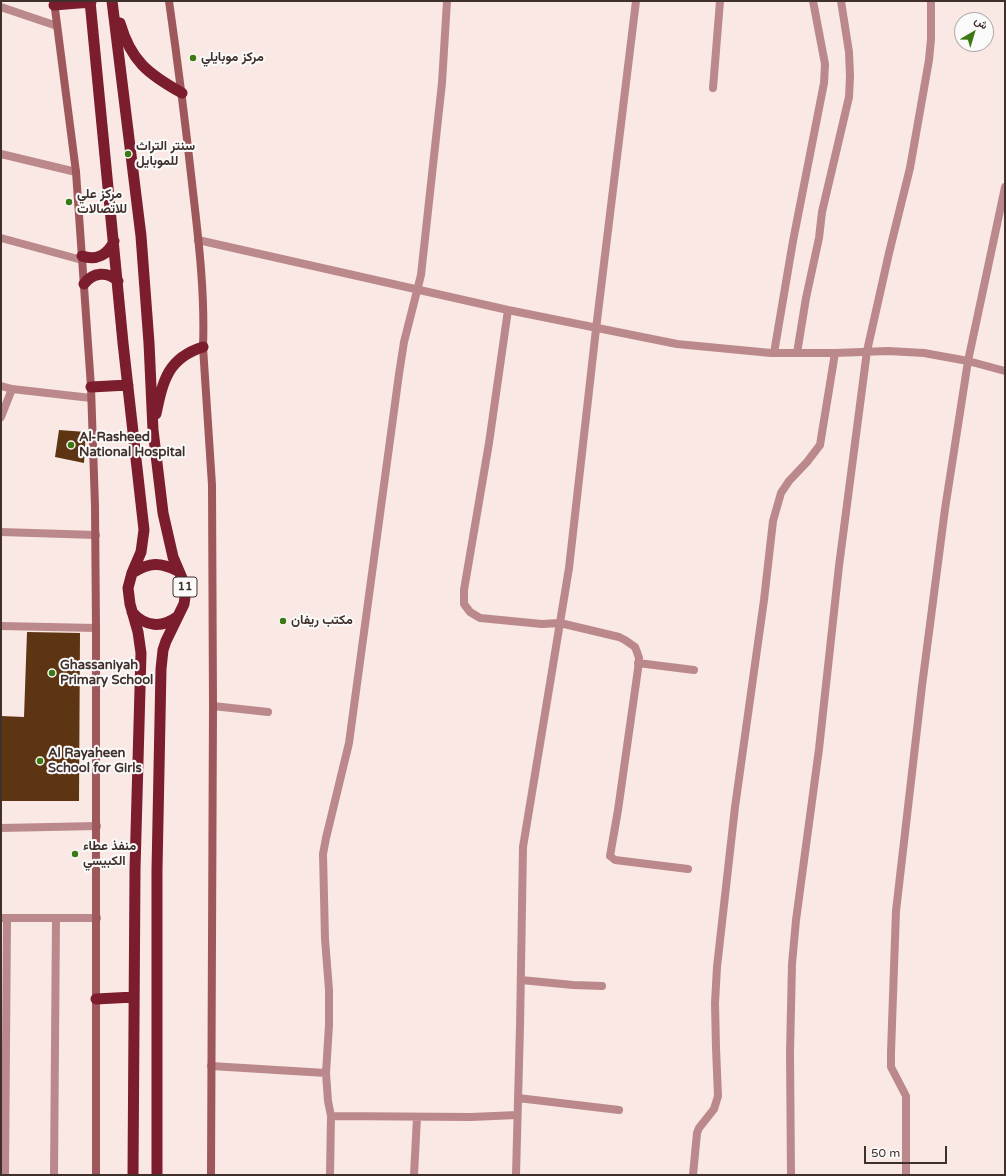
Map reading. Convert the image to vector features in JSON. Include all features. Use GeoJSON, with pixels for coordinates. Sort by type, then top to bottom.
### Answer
{"type":"FeatureCollection","features":[{"type":"Feature","properties":{"kind":"highway"},"geometry":{"type":"LineString","coordinates":[[54,3],[90,1],[144,530],[141,552],[132,573],[128,588],[129,600],[142,653],[135,869],[133,1175]]}},
{"type":"Feature","properties":{"kind":"highway"},"geometry":{"type":"LineString","coordinates":[[113,1],[125,39],[141,64],[151,74],[182,93]]}},
{"type":"Feature","properties":{"kind":"highway","name":"11"},"geometry":{"type":"LineString","coordinates":[[113,1],[140,236],[149,343],[153,430],[165,528],[178,571],[184,583],[186,597],[166,641],[161,669],[157,870],[158,1175]]}},
{"type":"Feature","properties":{"kind":"highway"},"geometry":{"type":"LineString","coordinates":[[82,258],[99,257],[109,251],[114,241]]}},
{"type":"Feature","properties":{"kind":"highway"},"geometry":{"type":"LineString","coordinates":[[84,284],[91,277],[100,274],[110,276],[118,281]]}},
{"type":"Feature","properties":{"kind":"highway"},"geometry":{"type":"LineString","coordinates":[[153,430],[161,390],[167,373],[182,356],[203,347]]}},
{"type":"Feature","properties":{"kind":"highway"},"geometry":{"type":"LineString","coordinates":[[91,387],[128,385]]}},
{"type":"Feature","properties":{"kind":"highway"},"geometry":{"type":"LineString","coordinates":[[132,573],[143,566],[155,564],[167,565],[178,571]]}},
{"type":"Feature","properties":{"kind":"highway"},"geometry":{"type":"LineString","coordinates":[[132,612],[137,618],[147,623],[158,625],[169,622],[178,616]]}},
{"type":"Feature","properties":{"kind":"highway"},"geometry":{"type":"LineString","coordinates":[[96,999],[134,997]]}},
{"type":"Feature","properties":{"kind":"main road"},"geometry":{"type":"LineString","coordinates":[[168,1],[182,93],[198,240],[212,485],[213,706],[211,1175]]}},
{"type":"Feature","properties":{"kind":"main road"},"geometry":{"type":"LineString","coordinates":[[54,3],[76,172],[91,387],[96,535],[96,1175]]}},
{"type":"Feature","properties":{"kind":"street"},"geometry":{"type":"LineString","coordinates":[[330,1175],[331,1116],[328,1102],[326,1072],[329,1025],[323,854],[349,743],[399,374],[406,335],[419,289],[442,84],[448,1]]}},
{"type":"Feature","properties":{"kind":"street"},"geometry":{"type":"LineString","coordinates":[[516,1175],[523,847],[569,568],[596,329],[636,1]]}},
{"type":"Feature","properties":{"kind":"street"},"geometry":{"type":"LineString","coordinates":[[713,88],[720,1]]}},
{"type":"Feature","properties":{"kind":"street"},"geometry":{"type":"LineString","coordinates":[[774,353],[793,241],[824,83],[825,64],[813,1]]}},
{"type":"Feature","properties":{"kind":"street"},"geometry":{"type":"LineString","coordinates":[[797,353],[806,298],[819,238],[822,212],[849,97],[849,52],[841,1]]}},
{"type":"Feature","properties":{"kind":"street"},"geometry":{"type":"LineString","coordinates":[[791,1175],[790,1053],[792,964],[819,749],[839,566],[867,351],[910,168],[929,60],[931,39],[931,1]]}},
{"type":"Feature","properties":{"kind":"street"},"geometry":{"type":"LineString","coordinates":[[1,7],[56,26]]}},
{"type":"Feature","properties":{"kind":"street"},"geometry":{"type":"LineString","coordinates":[[1,154],[76,172]]}},
{"type":"Feature","properties":{"kind":"street"},"geometry":{"type":"LineString","coordinates":[[906,1175],[906,1096],[891,1067],[896,911],[945,509],[968,361],[1005,187]]}},
{"type":"Feature","properties":{"kind":"street"},"geometry":{"type":"LineString","coordinates":[[1,238],[82,258]]}},
{"type":"Feature","properties":{"kind":"street"},"geometry":{"type":"LineString","coordinates":[[198,240],[508,310],[596,329],[677,344],[774,353],[835,353],[867,351],[924,353],[968,361],[1005,371]]}},
{"type":"Feature","properties":{"kind":"street"},"geometry":{"type":"LineString","coordinates":[[508,310],[489,443],[464,590],[464,604],[470,612],[476,616],[490,620],[542,624],[560,623],[620,638],[631,644],[638,652],[638,663],[618,810],[610,856],[615,860],[688,869]]}},
{"type":"Feature","properties":{"kind":"street"},"geometry":{"type":"LineString","coordinates":[[693,1175],[697,1133],[699,1128],[714,1109],[718,1096],[716,1040],[717,967],[735,807],[764,600],[773,521],[781,493],[789,481],[807,462],[820,445],[835,353]]}},
{"type":"Feature","properties":{"kind":"street"},"geometry":{"type":"LineString","coordinates":[[1,386],[12,389],[91,398]]}},
{"type":"Feature","properties":{"kind":"street"},"geometry":{"type":"LineString","coordinates":[[1,417],[12,389]]}},
{"type":"Feature","properties":{"kind":"street"},"geometry":{"type":"LineString","coordinates":[[1,532],[96,535]]}},
{"type":"Feature","properties":{"kind":"street"},"geometry":{"type":"LineString","coordinates":[[1,626],[96,628]]}},
{"type":"Feature","properties":{"kind":"street"},"geometry":{"type":"LineString","coordinates":[[638,663],[694,670]]}},
{"type":"Feature","properties":{"kind":"street"},"geometry":{"type":"LineString","coordinates":[[213,706],[268,712]]}},
{"type":"Feature","properties":{"kind":"street"},"geometry":{"type":"LineString","coordinates":[[1,828],[97,826]]}},
{"type":"Feature","properties":{"kind":"street"},"geometry":{"type":"LineString","coordinates":[[5,1175],[4,918],[97,918]]}},
{"type":"Feature","properties":{"kind":"street"},"geometry":{"type":"LineString","coordinates":[[54,1175],[56,918]]}},
{"type":"Feature","properties":{"kind":"street"},"geometry":{"type":"LineString","coordinates":[[521,980],[602,986]]}},
{"type":"Feature","properties":{"kind":"street"},"geometry":{"type":"LineString","coordinates":[[211,1066],[326,1072]]}},
{"type":"Feature","properties":{"kind":"street"},"geometry":{"type":"LineString","coordinates":[[518,1098],[619,1110]]}},
{"type":"Feature","properties":{"kind":"street"},"geometry":{"type":"LineString","coordinates":[[331,1116],[471,1117],[518,1115]]}},
{"type":"Feature","properties":{"kind":"street"},"geometry":{"type":"LineString","coordinates":[[414,1175],[417,1117]]}},
{"type":"Feature","properties":{"kind":"building","name":"Al-Rasheed National Hospital"},"geometry":{"type":"Polygon","coordinates":[[[59,430],[86,432],[84,463],[55,457],[59,430]]]}},
{"type":"Feature","properties":{"kind":"building"},"geometry":{"type":"Polygon","coordinates":[[[27,632],[80,633],[79,801],[1,801],[1,716],[24,717],[27,632]]]}},
{"type":"Feature","properties":{"kind":"place","name":"مركز موبايلي"},"geometry":{"type":"Point","coordinates":[193,58]}},
{"type":"Feature","properties":{"kind":"place","name":"سنتر التراث للموبايل"},"geometry":{"type":"Point","coordinates":[128,154]}},
{"type":"Feature","properties":{"kind":"place","name":"مركز علي للاتصالات"},"geometry":{"type":"Point","coordinates":[69,202]}},
{"type":"Feature","properties":{"kind":"place","name":"Al-Rasheed National Hospital"},"geometry":{"type":"Point","coordinates":[71,445]}},
{"type":"Feature","properties":{"kind":"place","name":"مكتب ريفان"},"geometry":{"type":"Point","coordinates":[283,621]}},
{"type":"Feature","properties":{"kind":"place","name":"Ghassaniyah Primary School"},"geometry":{"type":"Point","coordinates":[52,673]}},
{"type":"Feature","properties":{"kind":"place","name":"Al Rayaheen School for Girls"},"geometry":{"type":"Point","coordinates":[40,761]}},
{"type":"Feature","properties":{"kind":"place","name":"منفذ عطاء الكبيسي"},"geometry":{"type":"Point","coordinates":[75,854]}}]}
